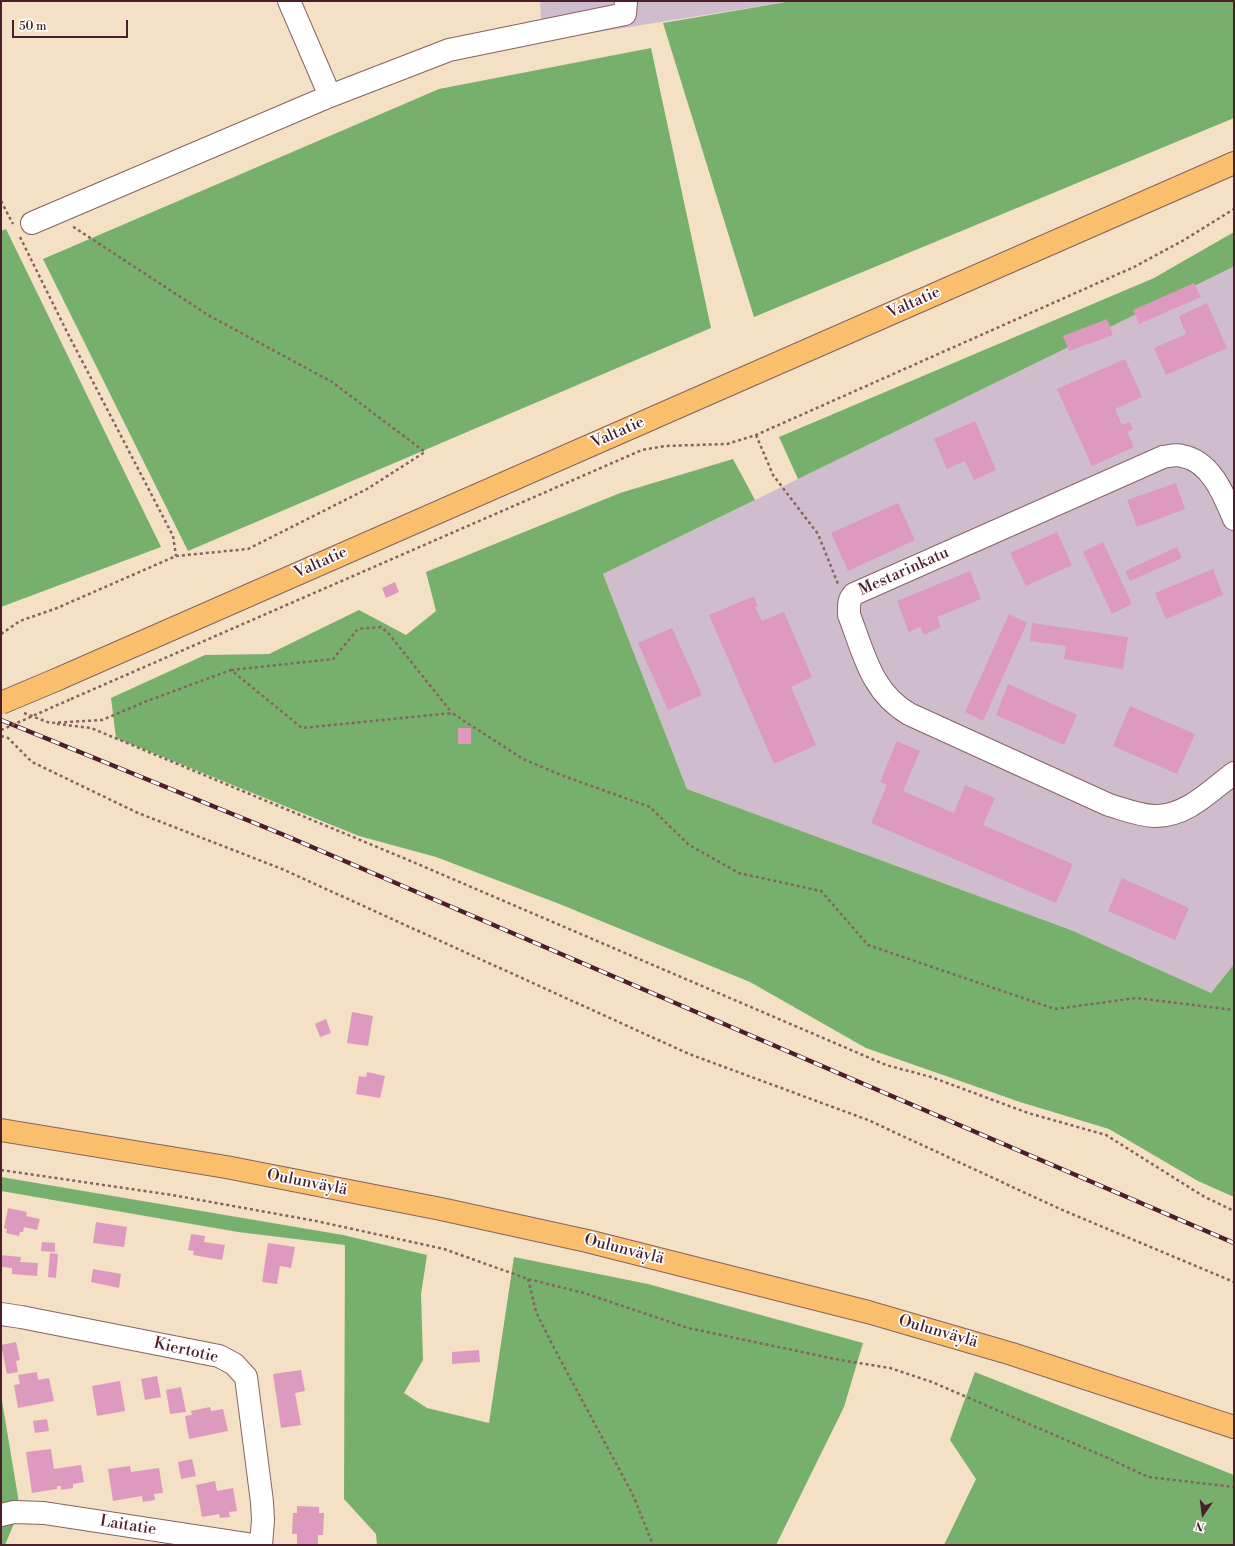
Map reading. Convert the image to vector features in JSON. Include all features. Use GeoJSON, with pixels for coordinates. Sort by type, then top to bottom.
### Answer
{"type":"FeatureCollection","features":[{"type":"Feature","properties":{"kind":"main road","name":"Valtatie"},"geometry":{"type":"LineString","coordinates":[[1,703],[1234,163]]}},
{"type":"Feature","properties":{"kind":"main road","name":"Oulunväylä"},"geometry":{"type":"LineString","coordinates":[[1,1130],[226,1167],[441,1209],[587,1241],[868,1312],[1012,1354],[1234,1427]]}},
{"type":"Feature","properties":{"kind":"street"},"geometry":{"type":"LineString","coordinates":[[289,1],[330,96]]}},
{"type":"Feature","properties":{"kind":"street"},"geometry":{"type":"LineString","coordinates":[[20,227],[330,96],[449,50],[625,14],[626,1]]}},
{"type":"Feature","properties":{"kind":"street","name":"Mestarinkatu"},"geometry":{"type":"LineString","coordinates":[[1234,519],[1226,498],[1206,469],[1191,458],[1182,456],[1163,457],[854,594],[850,598],[848,606],[849,614],[871,673],[881,690],[897,707],[916,718],[1109,805],[1136,813],[1153,816],[1165,816],[1177,813],[1188,808],[1234,773]]}},
{"type":"Feature","properties":{"kind":"street","name":"Kiertotie"},"geometry":{"type":"LineString","coordinates":[[1,1314],[218,1356],[234,1364],[246,1377],[262,1502],[263,1520],[261,1545]]}},
{"type":"Feature","properties":{"kind":"street","name":"Laitatie"},"geometry":{"type":"LineString","coordinates":[[1,1515],[14,1512],[44,1513],[254,1545]]}},
{"type":"Feature","properties":{"kind":"path"},"geometry":{"type":"LineString","coordinates":[[1,201],[20,227],[67,332],[173,536],[176,556]]}},
{"type":"Feature","properties":{"kind":"path"},"geometry":{"type":"LineString","coordinates":[[1,730],[642,450],[665,446],[727,444],[756,435],[1134,267],[1184,240],[1234,209]]}},
{"type":"Feature","properties":{"kind":"path"},"geometry":{"type":"LineString","coordinates":[[1,634],[20,621],[57,608],[176,556],[248,549],[367,489],[425,452],[332,382],[208,315],[68,224]]}},
{"type":"Feature","properties":{"kind":"path"},"geometry":{"type":"LineString","coordinates":[[756,435],[773,475],[818,534],[838,585]]}},
{"type":"Feature","properties":{"kind":"path"},"geometry":{"type":"LineString","coordinates":[[1234,1010],[1136,998],[1055,1009],[868,945],[821,891],[739,873],[689,845],[650,807],[561,775],[523,759],[452,713],[381,626],[358,629],[333,659],[231,670],[147,701],[102,720],[49,723],[92,728],[412,862],[886,1065],[931,1077],[1028,1113],[1106,1135],[1203,1196],[1234,1211]]}},
{"type":"Feature","properties":{"kind":"path"},"geometry":{"type":"LineString","coordinates":[[231,670],[302,728],[452,713]]}},
{"type":"Feature","properties":{"kind":"path"},"geometry":{"type":"LineString","coordinates":[[1,736],[8,738],[32,762],[138,813],[282,870],[689,1054],[868,1120],[1060,1209],[1234,1282]]}},
{"type":"Feature","properties":{"kind":"path"},"geometry":{"type":"LineString","coordinates":[[1,1170],[172,1196],[316,1221],[444,1249],[528,1279],[584,1292],[688,1328],[840,1360],[890,1368],[939,1386],[1110,1459],[1148,1477],[1234,1487]]}},
{"type":"Feature","properties":{"kind":"path"},"geometry":{"type":"LineString","coordinates":[[528,1279],[536,1312],[633,1495],[653,1545]]}},
{"type":"Feature","properties":{"kind":"shaded area"},"geometry":{"type":"Polygon","coordinates":[[[540,1],[792,1],[542,41],[540,1]]]}},
{"type":"Feature","properties":{"kind":"shaded area"},"geometry":{"type":"Polygon","coordinates":[[[1233,267],[1234,964],[1211,993],[1071,930],[687,789],[603,574],[1233,267]]]}},
{"type":"Feature","properties":{"kind":"green space"},"geometry":{"type":"Polygon","coordinates":[[[792,1],[1234,1],[1234,118],[754,317],[663,23],[792,1]]]}},
{"type":"Feature","properties":{"kind":"green space"},"geometry":{"type":"Polygon","coordinates":[[[651,48],[711,328],[188,551],[43,259],[439,89],[651,48]]]}},
{"type":"Feature","properties":{"kind":"green space"},"geometry":{"type":"Polygon","coordinates":[[[6,229],[161,547],[1,607],[1,231],[6,229]]]}},
{"type":"Feature","properties":{"kind":"green space"},"geometry":{"type":"Polygon","coordinates":[[[1234,232],[1234,269],[1233,267],[798,479],[779,437],[1154,278],[1234,232]]]}},
{"type":"Feature","properties":{"kind":"green space"},"geometry":{"type":"Polygon","coordinates":[[[733,459],[755,500],[603,574],[687,789],[1071,930],[1211,993],[1234,964],[1234,1197],[1198,1181],[1109,1129],[1020,1102],[866,1048],[750,982],[557,903],[436,857],[359,836],[116,738],[111,698],[205,655],[269,654],[359,610],[406,635],[436,611],[426,572],[620,493],[733,459]]]}},
{"type":"Feature","properties":{"kind":"green space"},"geometry":{"type":"Polygon","coordinates":[[[1,1177],[343,1235],[427,1255],[421,1294],[423,1360],[404,1393],[427,1408],[489,1423],[514,1257],[648,1284],[863,1343],[844,1407],[776,1545],[377,1545],[376,1534],[344,1499],[345,1245],[238,1232],[1,1191],[1,1177]]]}},
{"type":"Feature","properties":{"kind":"green space"},"geometry":{"type":"Polygon","coordinates":[[[975,1372],[1234,1475],[1234,1545],[944,1545],[976,1479],[950,1440],[975,1372]]]}},
{"type":"Feature","properties":{"kind":"green space"},"geometry":{"type":"Polygon","coordinates":[[[1,1395],[20,1509],[5,1545],[1,1545],[1,1395]]]}},
{"type":"Feature","properties":{"kind":"building"},"geometry":{"type":"Polygon","coordinates":[[[1194,283],[1201,297],[1139,324],[1133,310],[1194,283]]]}},
{"type":"Feature","properties":{"kind":"building"},"geometry":{"type":"Polygon","coordinates":[[[1207,303],[1227,348],[1166,375],[1154,348],[1186,334],[1179,316],[1207,303]]]}},
{"type":"Feature","properties":{"kind":"building"},"geometry":{"type":"Polygon","coordinates":[[[1107,319],[1113,335],[1069,351],[1063,336],[1107,319]]]}},
{"type":"Feature","properties":{"kind":"building"},"geometry":{"type":"Polygon","coordinates":[[[1125,359],[1142,397],[1115,409],[1122,425],[1130,422],[1133,429],[1127,432],[1134,447],[1092,466],[1057,389],[1125,359]]]}},
{"type":"Feature","properties":{"kind":"building"},"geometry":{"type":"Polygon","coordinates":[[[975,421],[996,470],[974,480],[965,461],[947,469],[934,439],[975,421]]]}},
{"type":"Feature","properties":{"kind":"building"},"geometry":{"type":"Polygon","coordinates":[[[1176,483],[1185,509],[1137,527],[1127,500],[1176,483]]]}},
{"type":"Feature","properties":{"kind":"building"},"geometry":{"type":"Polygon","coordinates":[[[898,503],[915,540],[848,571],[831,533],[898,503]]]}},
{"type":"Feature","properties":{"kind":"building"},"geometry":{"type":"Polygon","coordinates":[[[1057,532],[1072,565],[1026,586],[1010,553],[1057,532]]]}},
{"type":"Feature","properties":{"kind":"building"},"geometry":{"type":"Polygon","coordinates":[[[1103,542],[1132,604],[1112,614],[1083,552],[1103,542]]]}},
{"type":"Feature","properties":{"kind":"building"},"geometry":{"type":"Polygon","coordinates":[[[1177,547],[1182,558],[1130,581],[1125,571],[1177,547]]]}},
{"type":"Feature","properties":{"kind":"building"},"geometry":{"type":"Polygon","coordinates":[[[1213,569],[1223,595],[1166,619],[1155,593],[1213,569]]]}},
{"type":"Feature","properties":{"kind":"building"},"geometry":{"type":"Polygon","coordinates":[[[970,571],[981,599],[937,617],[941,627],[924,635],[920,627],[909,632],[897,601],[970,571]]]}},
{"type":"Feature","properties":{"kind":"building"},"geometry":{"type":"Polygon","coordinates":[[[395,582],[399,592],[386,598],[382,588],[395,582]]]}},
{"type":"Feature","properties":{"kind":"building"},"geometry":{"type":"Polygon","coordinates":[[[754,596],[758,607],[755,607],[762,621],[784,612],[812,677],[791,687],[816,745],[774,764],[709,615],[754,596]]]}},
{"type":"Feature","properties":{"kind":"building"},"geometry":{"type":"Polygon","coordinates":[[[1009,614],[1027,623],[983,721],[965,712],[1009,614]]]}},
{"type":"Feature","properties":{"kind":"building"},"geometry":{"type":"Polygon","coordinates":[[[1032,623],[1128,637],[1123,669],[1064,659],[1066,646],[1030,641],[1032,623]]]}},
{"type":"Feature","properties":{"kind":"building"},"geometry":{"type":"Polygon","coordinates":[[[672,628],[702,695],[668,710],[638,643],[672,628]]]}},
{"type":"Feature","properties":{"kind":"building"},"geometry":{"type":"Polygon","coordinates":[[[1008,684],[1077,715],[1064,745],[996,715],[1008,684]]]}},
{"type":"Feature","properties":{"kind":"building"},"geometry":{"type":"Polygon","coordinates":[[[1130,706],[1195,734],[1177,774],[1113,746],[1130,706]]]}},
{"type":"Feature","properties":{"kind":"building"},"geometry":{"type":"Polygon","coordinates":[[[458,728],[471,728],[471,744],[458,744],[458,728]]]}},
{"type":"Feature","properties":{"kind":"building"},"geometry":{"type":"Polygon","coordinates":[[[897,741],[920,751],[903,791],[954,813],[965,785],[995,798],[983,825],[1073,864],[1056,903],[871,823],[887,785],[880,782],[897,741]]]}},
{"type":"Feature","properties":{"kind":"building"},"geometry":{"type":"Polygon","coordinates":[[[1122,878],[1189,908],[1175,940],[1108,911],[1122,878]]]}},
{"type":"Feature","properties":{"kind":"building"},"geometry":{"type":"Polygon","coordinates":[[[352,1012],[373,1016],[368,1046],[347,1043],[352,1012]]]}},
{"type":"Feature","properties":{"kind":"building"},"geometry":{"type":"Polygon","coordinates":[[[326,1019],[331,1033],[320,1037],[315,1024],[326,1019]]]}},
{"type":"Feature","properties":{"kind":"building"},"geometry":{"type":"Polygon","coordinates":[[[367,1072],[385,1076],[380,1098],[356,1094],[359,1076],[366,1077],[367,1072]]]}},
{"type":"Feature","properties":{"kind":"building"},"geometry":{"type":"Polygon","coordinates":[[[8,1208],[27,1212],[26,1216],[40,1219],[37,1230],[24,1227],[23,1232],[20,1232],[19,1236],[6,1233],[7,1229],[4,1228],[8,1208]]]}},
{"type":"Feature","properties":{"kind":"building"},"geometry":{"type":"Polygon","coordinates":[[[96,1222],[127,1227],[124,1247],[93,1243],[96,1222]]]}},
{"type":"Feature","properties":{"kind":"building"},"geometry":{"type":"Polygon","coordinates":[[[191,1234],[205,1236],[204,1242],[225,1245],[222,1260],[193,1255],[194,1251],[188,1250],[191,1234]]]}},
{"type":"Feature","properties":{"kind":"building"},"geometry":{"type":"Polygon","coordinates":[[[42,1242],[55,1243],[55,1252],[41,1251],[42,1242]]]}},
{"type":"Feature","properties":{"kind":"building"},"geometry":{"type":"Polygon","coordinates":[[[268,1243],[295,1247],[291,1268],[280,1266],[277,1284],[262,1282],[268,1243]]]}},
{"type":"Feature","properties":{"kind":"building"},"geometry":{"type":"Polygon","coordinates":[[[50,1253],[58,1254],[56,1278],[48,1277],[50,1253]]]}},
{"type":"Feature","properties":{"kind":"building"},"geometry":{"type":"Polygon","coordinates":[[[1,1255],[21,1257],[20,1262],[38,1263],[37,1276],[12,1274],[12,1268],[1,1267],[1,1255]]]}},
{"type":"Feature","properties":{"kind":"building"},"geometry":{"type":"Polygon","coordinates":[[[93,1269],[121,1274],[119,1288],[91,1282],[93,1269]]]}},
{"type":"Feature","properties":{"kind":"building"},"geometry":{"type":"Polygon","coordinates":[[[16,1342],[20,1360],[16,1361],[18,1372],[7,1374],[1,1345],[16,1342]]]}},
{"type":"Feature","properties":{"kind":"building"},"geometry":{"type":"Polygon","coordinates":[[[479,1350],[480,1362],[452,1364],[452,1352],[479,1350]]]}},
{"type":"Feature","properties":{"kind":"building"},"geometry":{"type":"Polygon","coordinates":[[[301,1370],[305,1391],[295,1393],[301,1425],[281,1428],[273,1374],[301,1370]]]}},
{"type":"Feature","properties":{"kind":"building"},"geometry":{"type":"Polygon","coordinates":[[[37,1372],[38,1380],[49,1378],[54,1401],[18,1408],[14,1385],[20,1384],[18,1375],[37,1372]]]}},
{"type":"Feature","properties":{"kind":"building"},"geometry":{"type":"Polygon","coordinates":[[[157,1376],[161,1397],[145,1400],[141,1379],[157,1376]]]}},
{"type":"Feature","properties":{"kind":"building"},"geometry":{"type":"Polygon","coordinates":[[[120,1381],[125,1411],[97,1416],[92,1386],[120,1381]]]}},
{"type":"Feature","properties":{"kind":"building"},"geometry":{"type":"Polygon","coordinates":[[[181,1387],[186,1412],[170,1414],[166,1390],[181,1387]]]}},
{"type":"Feature","properties":{"kind":"building"},"geometry":{"type":"Polygon","coordinates":[[[210,1407],[211,1411],[223,1409],[228,1431],[189,1439],[185,1416],[192,1415],[191,1411],[210,1407]]]}},
{"type":"Feature","properties":{"kind":"building"},"geometry":{"type":"Polygon","coordinates":[[[47,1419],[49,1431],[35,1433],[33,1421],[47,1419]]]}},
{"type":"Feature","properties":{"kind":"building"},"geometry":{"type":"Polygon","coordinates":[[[51,1449],[54,1469],[81,1465],[84,1482],[73,1484],[73,1488],[61,1490],[61,1486],[57,1486],[57,1489],[32,1493],[26,1452],[51,1449]]]}},
{"type":"Feature","properties":{"kind":"building"},"geometry":{"type":"Polygon","coordinates":[[[192,1459],[196,1476],[181,1479],[178,1462],[192,1459]]]}},
{"type":"Feature","properties":{"kind":"building"},"geometry":{"type":"Polygon","coordinates":[[[130,1466],[131,1472],[159,1468],[163,1493],[154,1494],[155,1500],[143,1502],[142,1496],[113,1501],[108,1469],[130,1466]]]}},
{"type":"Feature","properties":{"kind":"building"},"geometry":{"type":"Polygon","coordinates":[[[215,1481],[217,1491],[233,1488],[237,1511],[229,1512],[230,1517],[220,1518],[219,1514],[202,1517],[196,1485],[215,1481]]]}},
{"type":"Feature","properties":{"kind":"building"},"geometry":{"type":"Polygon","coordinates":[[[297,1506],[319,1507],[319,1513],[324,1513],[323,1535],[318,1535],[318,1545],[297,1545],[297,1534],[292,1534],[293,1513],[297,1513],[297,1506]]]}},
{"type":"Feature","properties":{"kind":"railway"},"geometry":{"type":"LineString","coordinates":[[1,720],[284,835],[1234,1243]]}}]}
